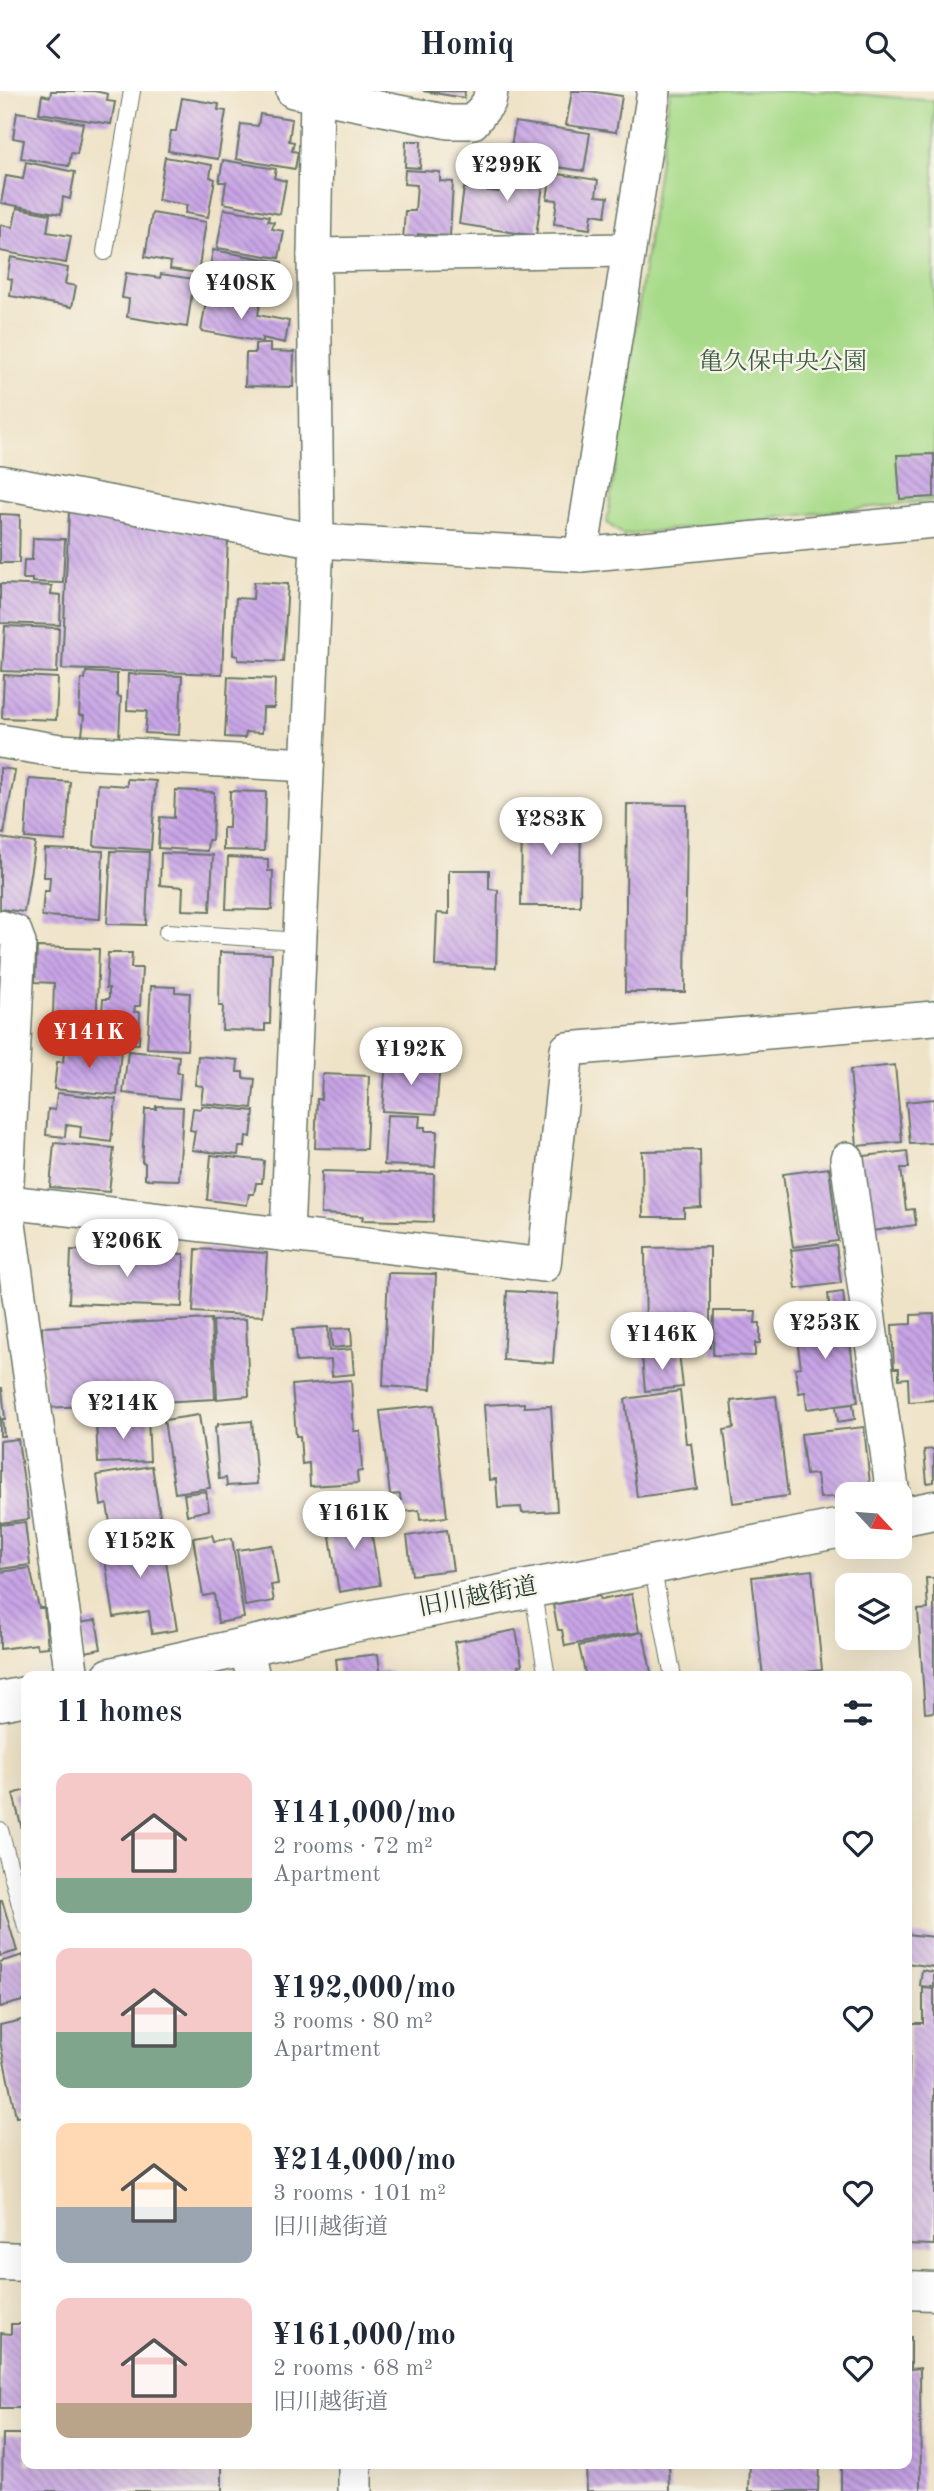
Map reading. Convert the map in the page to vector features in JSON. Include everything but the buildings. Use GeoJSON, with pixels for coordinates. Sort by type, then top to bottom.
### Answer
{"type":"FeatureCollection","features":[{"type":"Feature","properties":{"kind":"main road"},"geometry":{"type":"LineString","coordinates":[[912,1515],[934,1510]]}},
{"type":"Feature","properties":{"kind":"main road","name":"旧川越街道"},"geometry":{"type":"LineString","coordinates":[[163,1671],[250,1661],[532,1588],[835,1529]]}},
{"type":"Feature","properties":{"kind":"main road"},"geometry":{"type":"LineString","coordinates":[[0,1702],[21,1697]]}},
{"type":"Feature","properties":{"kind":"main road"},"geometry":{"type":"LineString","coordinates":[[0,2261],[21,2262]]}},
{"type":"Feature","properties":{"kind":"main road"},"geometry":{"type":"LineString","coordinates":[[912,2290],[934,2291]]}},
{"type":"Feature","properties":{"kind":"street"},"geometry":{"type":"LineString","coordinates":[[287,1235],[317,541],[314,255],[305,93],[449,122],[473,122],[489,102],[491,91]]}},
{"type":"Feature","properties":{"kind":"street"},"geometry":{"type":"LineString","coordinates":[[581,555],[654,91]]}},
{"type":"Feature","properties":{"kind":"street"},"geometry":{"type":"LineString","coordinates":[[314,255],[628,250]]}},
{"type":"Feature","properties":{"kind":"street"},"geometry":{"type":"LineString","coordinates":[[0,482],[317,541],[581,555],[934,521]]}},
{"type":"Feature","properties":{"kind":"street"},"geometry":{"type":"LineString","coordinates":[[0,741],[60,751],[307,765]]}},
{"type":"Feature","properties":{"kind":"street"},"geometry":{"type":"LineString","coordinates":[[0,927],[15,932],[19,943],[3,1202],[71,1671]]}},
{"type":"Feature","properties":{"kind":"street"},"geometry":{"type":"LineString","coordinates":[[3,1202],[544,1265],[567,1049],[934,1018]]}},
{"type":"Feature","properties":{"kind":"street"},"geometry":{"type":"LineString","coordinates":[[847,1159],[891,1482]]}},
{"type":"Feature","properties":{"kind":"street"},"geometry":{"type":"LineString","coordinates":[[355,2469],[355,2491]]}},
{"type":"Feature","properties":{"kind":"lane"},"geometry":{"type":"LineString","coordinates":[[105,253],[132,91]]}},
{"type":"Feature","properties":{"kind":"lane"},"geometry":{"type":"LineString","coordinates":[[167,932],[299,941]]}},
{"type":"Feature","properties":{"kind":"lane"},"geometry":{"type":"LineString","coordinates":[[652,1565],[672,1671]]}},
{"type":"Feature","properties":{"kind":"lane"},"geometry":{"type":"LineString","coordinates":[[532,1588],[546,1671]]}},
{"type":"Feature","properties":{"kind":"lane"},"geometry":{"type":"LineString","coordinates":[[0,1829],[21,1908]]}},
{"type":"Feature","properties":{"kind":"green space","name":"亀久保中央公園"},"geometry":{"type":"Polygon","coordinates":[[[670,91],[826,91],[934,101],[934,500],[623,535],[607,523],[670,91]]]}}]}
